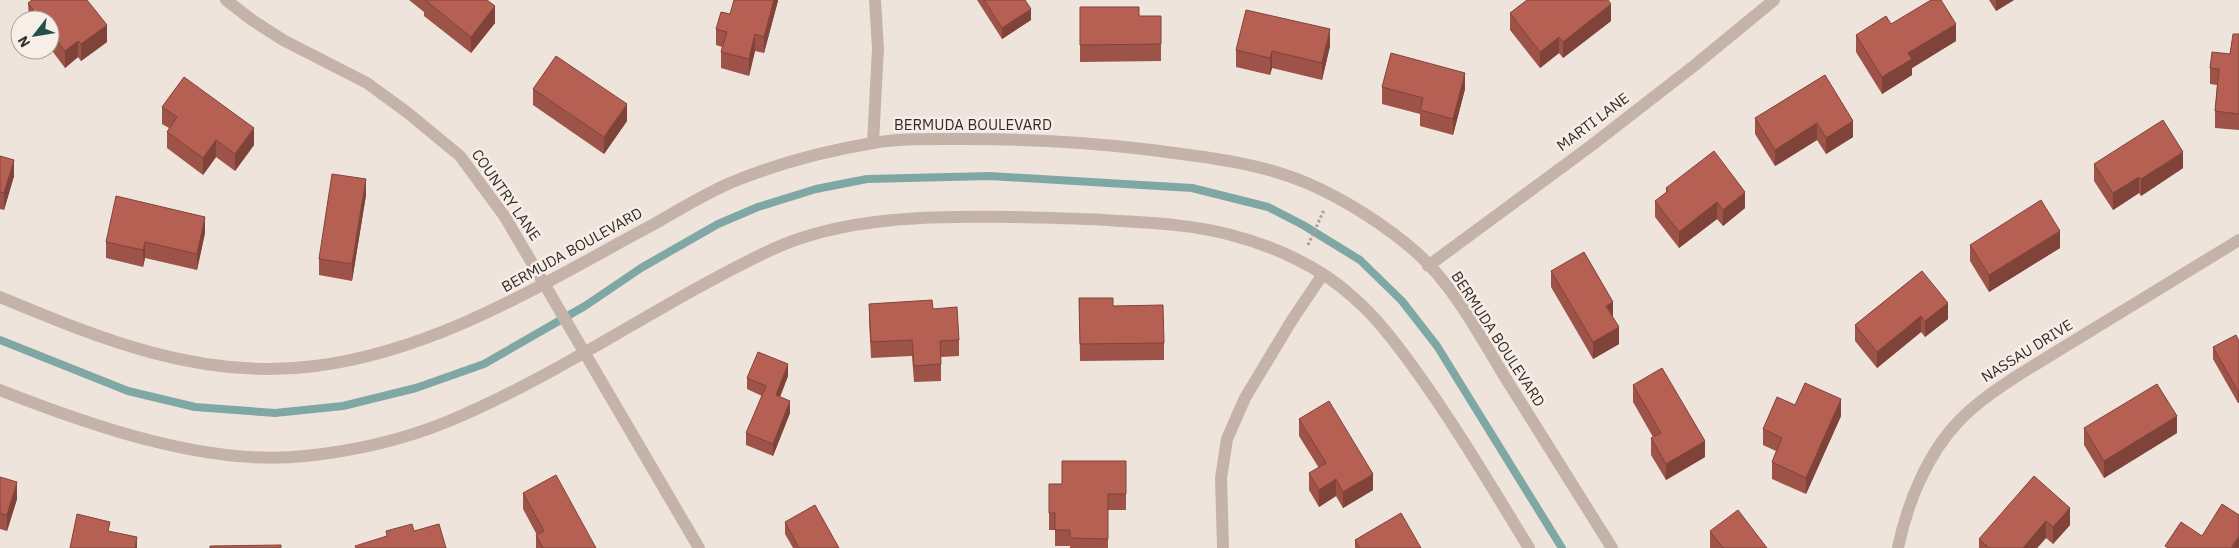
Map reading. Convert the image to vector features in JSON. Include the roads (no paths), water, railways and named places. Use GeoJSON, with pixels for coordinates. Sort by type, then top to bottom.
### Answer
{"type":"FeatureCollection","features":[{"type":"Feature","properties":{"kind":"street","name":"COUNTRY LANE"},"geometry":{"type":"LineString","coordinates":[[226,0],[252,20],[284,40],[367,83],[440,138],[460,156],[487,192],[545,284],[699,548]]}},
{"type":"Feature","properties":{"kind":"street"},"geometry":{"type":"LineString","coordinates":[[873,143],[878,48],[875,0]]}},
{"type":"Feature","properties":{"kind":"street","name":"MARTI LANE"},"geometry":{"type":"LineString","coordinates":[[1428,266],[1592,145],[1774,0]]}},
{"type":"Feature","properties":{"kind":"street","name":"BERMUDA BOULEVARD"},"geometry":{"type":"LineString","coordinates":[[0,297],[80,330],[132,348],[181,360],[231,368],[308,367],[346,362],[380,354],[423,340],[505,305],[726,185],[785,162],[873,143],[911,139],[1036,139],[1112,145],[1250,164],[1307,183],[1358,211],[1420,255],[1473,326],[1612,548]]}},
{"type":"Feature","properties":{"kind":"street"},"geometry":{"type":"LineString","coordinates":[[0,390],[114,431],[167,444],[262,457],[300,457],[343,451],[393,440],[446,422],[499,397],[724,274],[778,247],[830,231],[883,220],[971,216],[1084,218],[1171,224],[1229,234],[1282,252],[1323,274],[1355,298],[1392,339],[1429,389],[1529,548]]}},
{"type":"Feature","properties":{"kind":"street","name":"NASSAU DRIVE"},"geometry":{"type":"LineString","coordinates":[[1898,548],[1912,498],[1930,461],[1958,421],[1987,396],[2020,374],[2239,240]]}},
{"type":"Feature","properties":{"kind":"street"},"geometry":{"type":"LineString","coordinates":[[1223,548],[1221,478],[1227,439],[1245,398],[1292,320],[1323,274]]}},
{"type":"Feature","properties":{"kind":"waterway"},"geometry":{"type":"LineString","coordinates":[[0,340],[128,391],[195,407],[275,413],[343,406],[416,388],[484,364],[585,306],[641,268],[718,224],[758,207],[816,189],[867,179],[990,176],[1192,188],[1268,207],[1303,225],[1360,260],[1402,301],[1437,346],[1562,548]]}}]}
